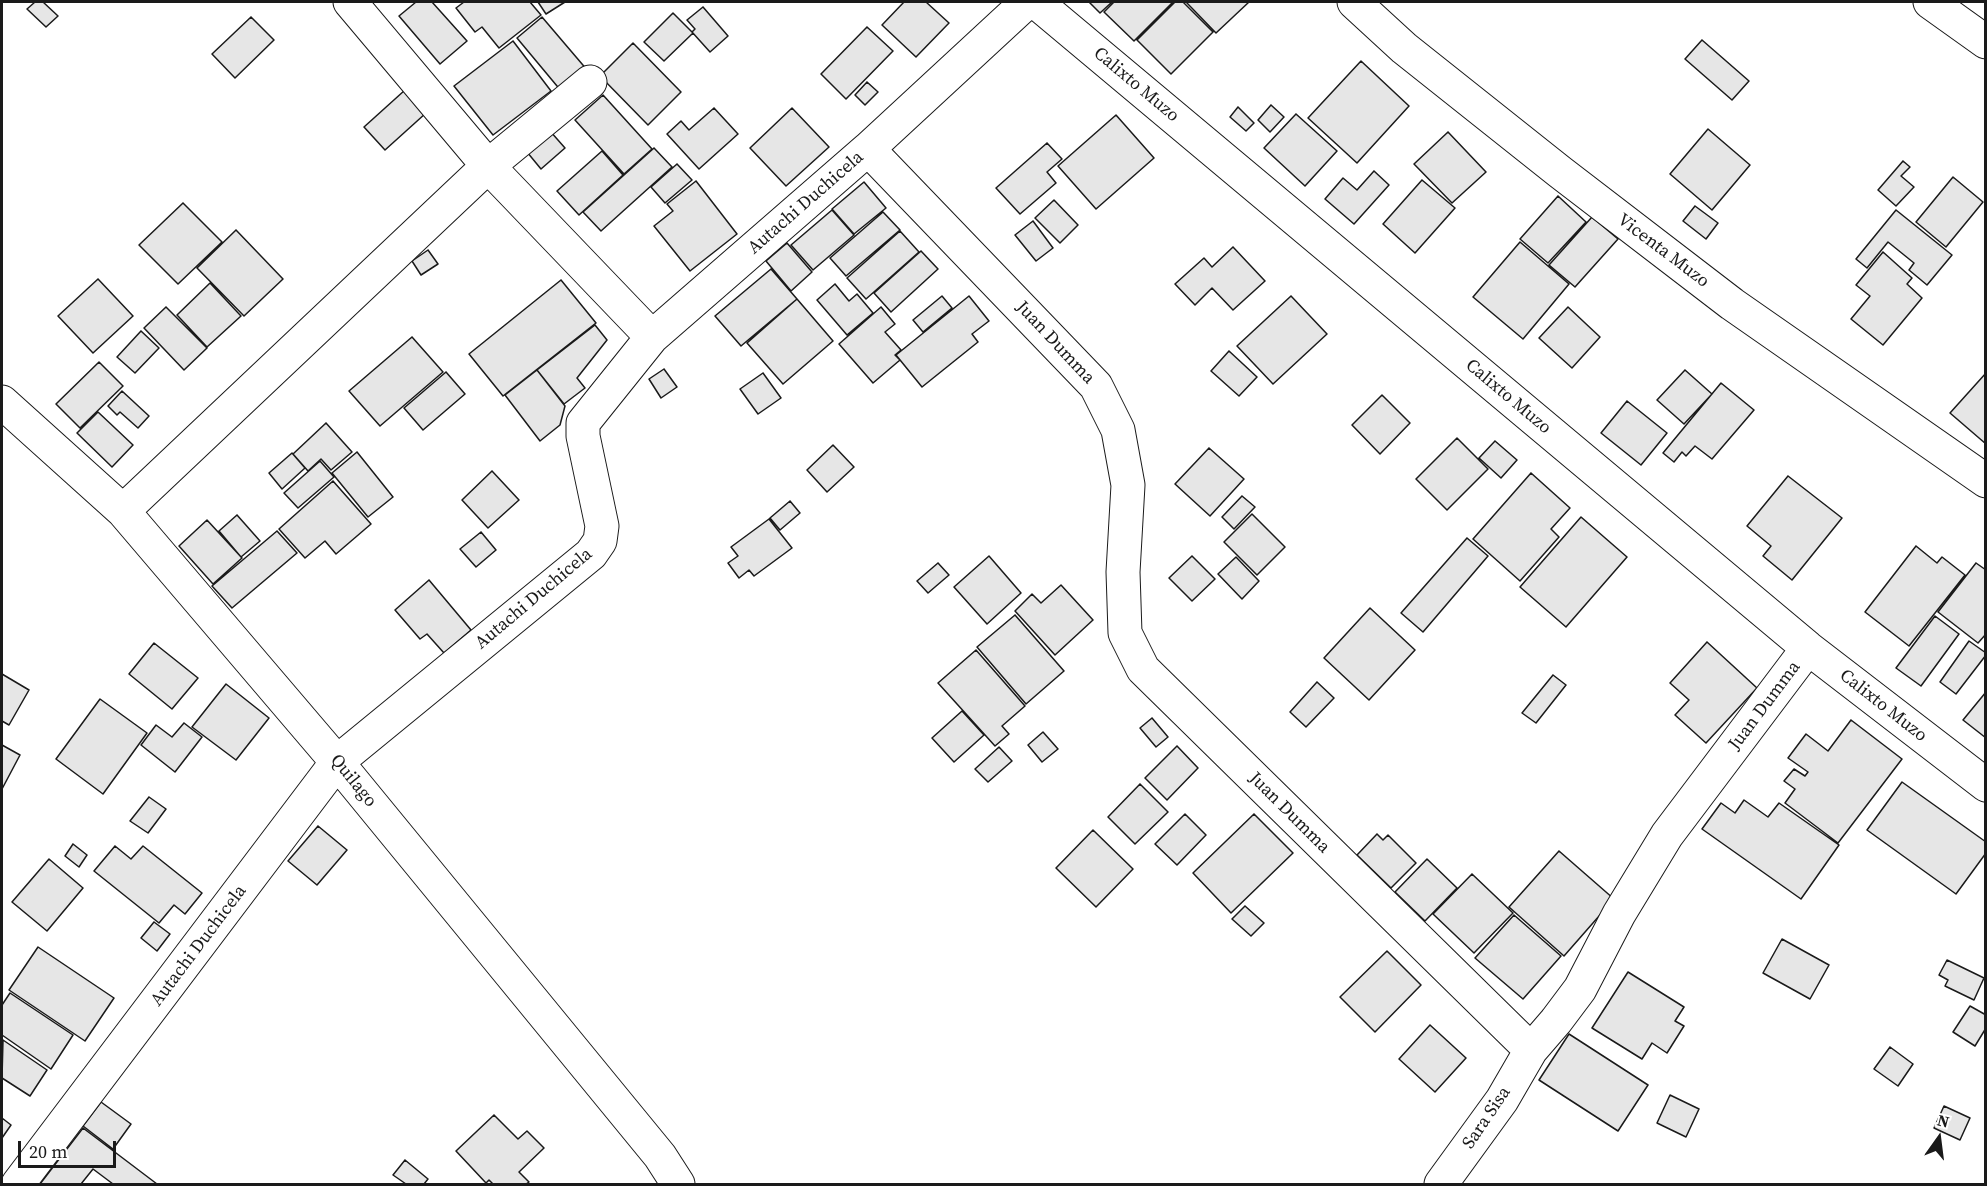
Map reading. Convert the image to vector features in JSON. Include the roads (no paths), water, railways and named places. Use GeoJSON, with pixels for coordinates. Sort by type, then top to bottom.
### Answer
{"type":"FeatureCollection","features":[{"type":"Feature","properties":{"kind":"street"},"geometry":{"type":"LineString","coordinates":[[350,2],[488,166],[652,337]]}},
{"type":"Feature","properties":{"kind":"street","name":"Autachi Duchicela"},"geometry":{"type":"LineString","coordinates":[[18,1185],[338,762],[591,554],[600,541],[602,526],[583,436],[583,423],[652,337],[868,149],[1027,2]]}},
{"type":"Feature","properties":{"kind":"street","name":"Calixto Muzo"},"geometry":{"type":"LineString","coordinates":[[1036,2],[1808,648],[1986,785]]}},
{"type":"Feature","properties":{"kind":"street","name":"Vicenta Muzo"},"geometry":{"type":"LineString","coordinates":[[1354,2],[1404,48],[1732,304],[1986,481]]}},
{"type":"Feature","properties":{"kind":"street"},"geometry":{"type":"LineString","coordinates":[[1930,2],[1986,42]]}},
{"type":"Feature","properties":{"kind":"street"},"geometry":{"type":"LineString","coordinates":[[123,511],[488,166],[590,81]]}},
{"type":"Feature","properties":{"kind":"street","name":"Juan Dumma"},"geometry":{"type":"LineString","coordinates":[[868,149],[1096,386],[1118,430],[1128,485],[1123,572],[1125,633],[1143,669],[1531,1050],[1580,989],[1619,914],[1667,835],[1808,648]]}},
{"type":"Feature","properties":{"kind":"street","name":"Quilago"},"geometry":{"type":"LineString","coordinates":[[2,402],[123,511],[338,762],[660,1156],[678,1185]]}},
{"type":"Feature","properties":{"kind":"street","name":"Sara Sisa"},"geometry":{"type":"LineString","coordinates":[[1441,1185],[1502,1100],[1531,1050]]}}]}
